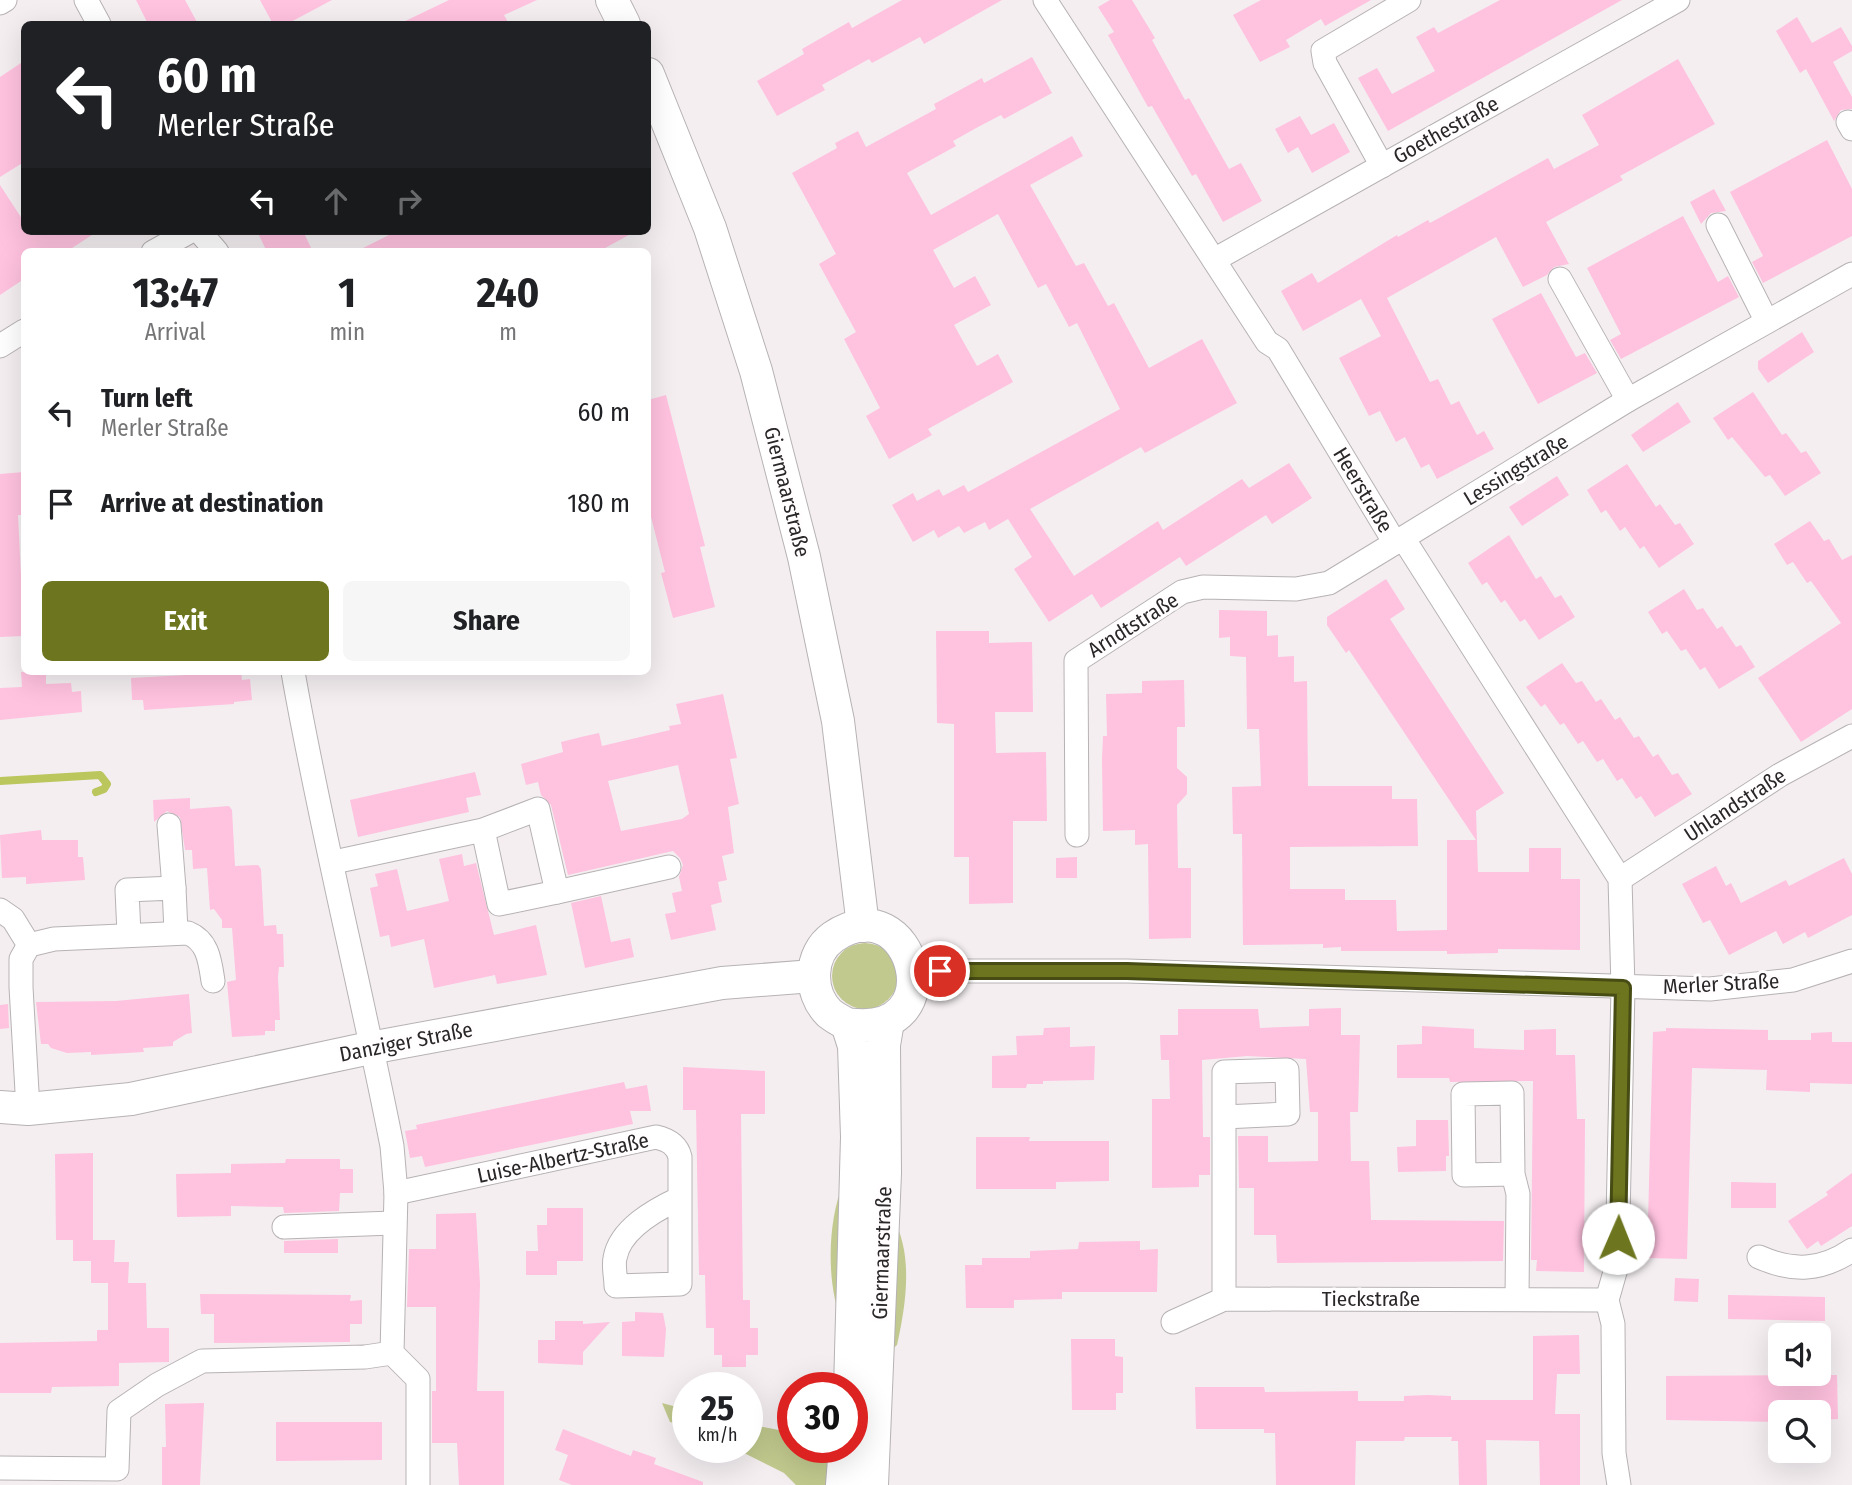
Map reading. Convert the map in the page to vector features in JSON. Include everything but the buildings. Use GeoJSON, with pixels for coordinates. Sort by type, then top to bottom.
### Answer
{"type":"FeatureCollection","features":[{"type":"Feature","properties":{"kind":"main road"},"geometry":{"type":"LineString","coordinates":[[612,0],[622,21]]}},
{"type":"Feature","properties":{"kind":"main road","name":"Giermaarstraße"},"geometry":{"type":"LineString","coordinates":[[651,82],[714,241],[756,371],[804,557],[838,721],[863,926]]}},
{"type":"Feature","properties":{"kind":"main road"},"geometry":{"type":"LineString","coordinates":[[863,926],[881,929],[898,938],[909,953],[914,971],[913,991],[903,1009],[888,1021],[868,1027],[847,1024],[829,1013],[817,996],[813,976],[817,957],[828,941],[844,930],[863,926]]}},
{"type":"Feature","properties":{"kind":"main road","name":"Danziger Straße"},"geometry":{"type":"LineString","coordinates":[[14,1108],[131,1098],[370,1048],[722,983],[813,976]]}},
{"type":"Feature","properties":{"kind":"main road","name":"Giermaarstraße"},"geometry":{"type":"LineString","coordinates":[[873,1485],[885,1173],[884,1045],[888,1021]]}},
{"type":"Feature","properties":{"kind":"main road","name":"Giermaarstraße"},"geometry":{"type":"LineString","coordinates":[[847,1024],[854,1046],[858,1137],[851,1372]]}},
{"type":"Feature","properties":{"kind":"main road"},"geometry":{"type":"LineString","coordinates":[[842,1485],[844,1463]]}},
{"type":"Feature","properties":{"kind":"street"},"geometry":{"type":"LineString","coordinates":[[0,3],[5,0]]}},
{"type":"Feature","properties":{"kind":"street"},"geometry":{"type":"LineString","coordinates":[[86,0],[97,21]]}},
{"type":"Feature","properties":{"kind":"street","name":"Heerstraße"},"geometry":{"type":"LineString","coordinates":[[1045,0],[1268,342],[1278,349],[1620,879]]}},
{"type":"Feature","properties":{"kind":"street"},"geometry":{"type":"LineString","coordinates":[[1382,166],[1325,63],[1322,51],[1409,0]]}},
{"type":"Feature","properties":{"kind":"street","name":"Goethestraße"},"geometry":{"type":"LineString","coordinates":[[1214,260],[1678,0]]}},
{"type":"Feature","properties":{"kind":"street"},"geometry":{"type":"LineString","coordinates":[[1718,225],[1766,320]]}},
{"type":"Feature","properties":{"kind":"street"},"geometry":{"type":"LineString","coordinates":[[160,248],[184,235]]}},
{"type":"Feature","properties":{"kind":"street","name":"Lessingstraße"},"geometry":{"type":"LineString","coordinates":[[1399,540],[1628,400],[1852,274]]}},
{"type":"Feature","properties":{"kind":"street"},"geometry":{"type":"LineString","coordinates":[[1560,279],[1628,400]]}},
{"type":"Feature","properties":{"kind":"street"},"geometry":{"type":"LineString","coordinates":[[0,346],[21,333]]}},
{"type":"Feature","properties":{"kind":"street","name":"Arndtstraße"},"geometry":{"type":"LineString","coordinates":[[1077,835],[1076,661],[1182,592],[1203,587],[1296,589],[1329,583],[1399,540]]}},
{"type":"Feature","properties":{"kind":"street"},"geometry":{"type":"LineString","coordinates":[[294,675],[392,1146],[396,1193],[393,1223],[392,1353],[418,1379],[418,1485]]}},
{"type":"Feature","properties":{"kind":"street","name":"Uhlandstraße"},"geometry":{"type":"LineString","coordinates":[[1620,879],[1780,775],[1852,736]]}},
{"type":"Feature","properties":{"kind":"street"},"geometry":{"type":"LineString","coordinates":[[334,862],[483,830],[538,809],[557,892]]}},
{"type":"Feature","properties":{"kind":"street"},"geometry":{"type":"LineString","coordinates":[[169,825],[176,932]]}},
{"type":"Feature","properties":{"kind":"street"},"geometry":{"type":"LineString","coordinates":[[483,830],[499,904],[669,867]]}},
{"type":"Feature","properties":{"kind":"street"},"geometry":{"type":"LineString","coordinates":[[1619,1485],[1614,1453],[1613,1324],[1607,1300],[1617,1265],[1623,988],[1620,879]]}},
{"type":"Feature","properties":{"kind":"street"},"geometry":{"type":"LineString","coordinates":[[129,934],[127,890],[174,888]]}},
{"type":"Feature","properties":{"kind":"street"},"geometry":{"type":"LineString","coordinates":[[0,910],[13,919],[29,945]]}},
{"type":"Feature","properties":{"kind":"street"},"geometry":{"type":"LineString","coordinates":[[14,1108],[22,959],[29,945],[54,939],[176,932],[197,937],[209,954],[213,981]]}},
{"type":"Feature","properties":{"kind":"street","name":"Merler Straße"},"geometry":{"type":"LineString","coordinates":[[914,971],[1127,971],[1710,989],[1793,980],[1852,961]]}},
{"type":"Feature","properties":{"kind":"street"},"geometry":{"type":"LineString","coordinates":[[1223,1299],[1224,1117]]}},
{"type":"Feature","properties":{"kind":"street","name":"Luise-Albertz-Straße"},"geometry":{"type":"LineString","coordinates":[[396,1193],[656,1138],[672,1143],[678,1150],[681,1179],[678,1199]]}},
{"type":"Feature","properties":{"kind":"street"},"geometry":{"type":"LineString","coordinates":[[1513,1174],[1518,1194],[1517,1299]]}},
{"type":"Feature","properties":{"kind":"street"},"geometry":{"type":"LineString","coordinates":[[284,1227],[393,1223]]}},
{"type":"Feature","properties":{"kind":"street"},"geometry":{"type":"LineString","coordinates":[[1759,1256],[1782,1267],[1816,1268],[1852,1250]]}},
{"type":"Feature","properties":{"kind":"street","name":"Tieckstraße"},"geometry":{"type":"LineString","coordinates":[[1173,1322],[1223,1299],[1607,1300]]}},
{"type":"Feature","properties":{"kind":"street"},"geometry":{"type":"LineString","coordinates":[[0,1468],[117,1477],[119,1411],[157,1385],[202,1361],[365,1357],[392,1353]]}},
{"type":"Feature","properties":{"kind":"green space"},"geometry":{"type":"Polygon","coordinates":[[[865,943],[878,945],[893,958],[898,976],[896,989],[883,1004],[865,1009],[852,1007],[837,994],[832,976],[834,963],[847,948],[865,943]]]}},
{"type":"Feature","properties":{"kind":"green space"},"geometry":{"type":"Polygon","coordinates":[[[843,1185],[843,1324],[837,1309],[831,1274],[831,1235],[843,1185]]]}},
{"type":"Feature","properties":{"kind":"green space"},"geometry":{"type":"Polygon","coordinates":[[[892,1216],[903,1246],[906,1279],[897,1345],[890,1351],[892,1216]]]}},
{"type":"Feature","properties":{"kind":"green space"},"geometry":{"type":"Polygon","coordinates":[[[662,1403],[672,1406],[670,1422],[662,1403]]]}},
{"type":"Feature","properties":{"kind":"green space"},"geometry":{"type":"Polygon","coordinates":[[[763,1427],[777,1430],[777,1463],[831,1463],[828,1485],[796,1485],[784,1473],[763,1462],[763,1427]]]}},
{"type":"Feature","properties":{"kind":"waterway"},"geometry":{"type":"LineString","coordinates":[[0,781],[100,775],[107,784],[104,789],[96,792]]}},
{"type":"Feature","properties":{"kind":"route"},"geometry":{"type":"LineString","coordinates":[[940,971],[1127,971],[1623,988],[1618,1238]]}}]}
